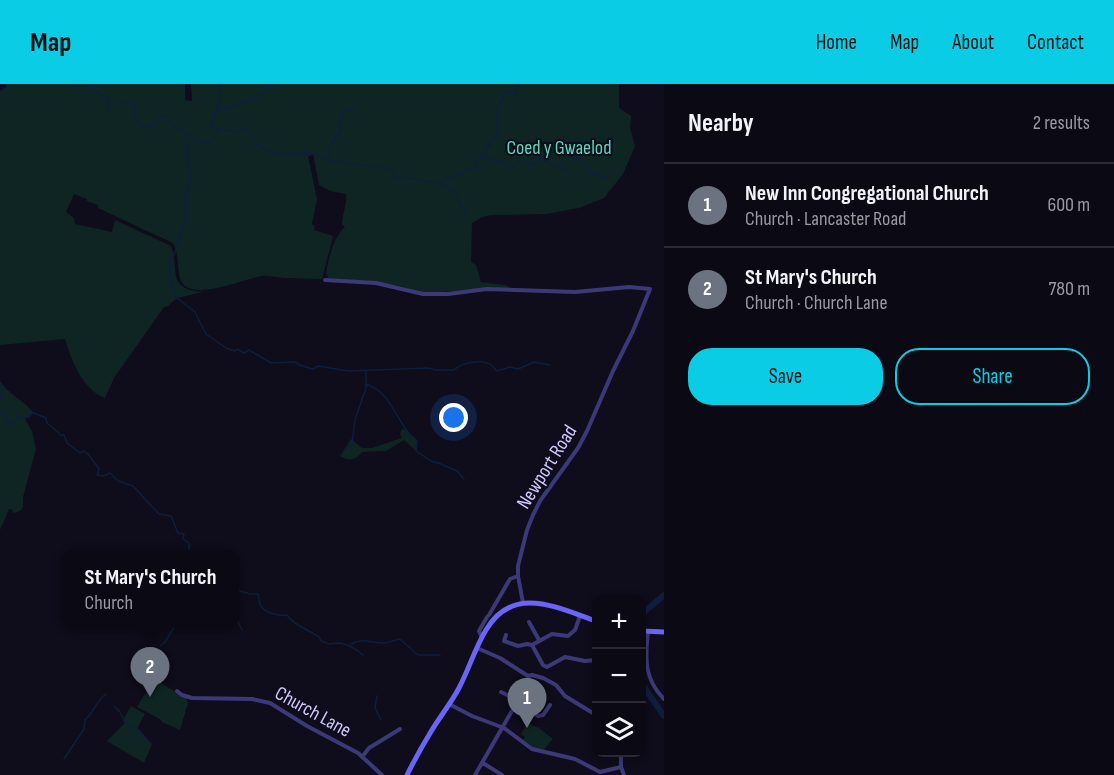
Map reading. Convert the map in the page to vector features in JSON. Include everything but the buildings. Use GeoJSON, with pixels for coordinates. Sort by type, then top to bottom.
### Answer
{"type":"FeatureCollection","features":[{"type":"Feature","properties":{"kind":"street","name":"Newport Road"},"geometry":{"type":"LineString","coordinates":[[325,280],[376,283],[423,294],[487,290],[575,292],[629,286],[650,289],[587,431],[533,515],[518,566],[523,603]]}},
{"type":"Feature","properties":{"kind":"street"},"geometry":{"type":"LineString","coordinates":[[482,637],[479,631],[510,579],[518,576]]}},
{"type":"Feature","properties":{"kind":"street"},"geometry":{"type":"LineString","coordinates":[[407,775],[429,734],[459,688],[482,637],[494,618],[501,612],[523,603],[551,605],[592,620]]}},
{"type":"Feature","properties":{"kind":"street"},"geometry":{"type":"LineString","coordinates":[[506,635],[504,641],[518,646],[532,645],[552,634],[568,636],[575,630],[580,616]]}},
{"type":"Feature","properties":{"kind":"street"},"geometry":{"type":"LineString","coordinates":[[528,622],[539,640]]}},
{"type":"Feature","properties":{"kind":"street"},"geometry":{"type":"LineString","coordinates":[[646,631],[664,632]]}},
{"type":"Feature","properties":{"kind":"street"},"geometry":{"type":"LineString","coordinates":[[532,645],[547,667],[565,657],[585,662],[592,661]]}},
{"type":"Feature","properties":{"kind":"street"},"geometry":{"type":"LineString","coordinates":[[477,648],[500,658],[528,676],[543,678],[556,685],[565,696],[592,712]]}},
{"type":"Feature","properties":{"kind":"street"},"geometry":{"type":"LineString","coordinates":[[646,649],[646,670],[651,682],[664,699]]}},
{"type":"Feature","properties":{"kind":"street"},"geometry":{"type":"LineString","coordinates":[[475,775],[504,728],[528,683],[528,676]]}},
{"type":"Feature","properties":{"kind":"street","name":"Church Lane"},"geometry":{"type":"LineString","coordinates":[[177,691],[192,698],[264,701],[362,757],[382,775]]}},
{"type":"Feature","properties":{"kind":"street"},"geometry":{"type":"LineString","coordinates":[[501,692],[538,716],[543,715],[550,705]]}},
{"type":"Feature","properties":{"kind":"street"},"geometry":{"type":"LineString","coordinates":[[449,704],[504,728],[532,748],[576,759],[600,772],[621,767]]}},
{"type":"Feature","properties":{"kind":"street","name":"Church Lane"},"geometry":{"type":"LineString","coordinates":[[362,757],[369,748],[400,729]]}},
{"type":"Feature","properties":{"kind":"street"},"geometry":{"type":"LineString","coordinates":[[621,757],[624,775]]}},
{"type":"Feature","properties":{"kind":"street"},"geometry":{"type":"LineString","coordinates":[[483,762],[502,775]]}},
{"type":"Feature","properties":{"kind":"green space","name":"Coed y Gwaelod"},"geometry":{"type":"Polygon","coordinates":[[[7,84],[185,84],[185,100],[192,101],[191,84],[619,84],[619,108],[631,116],[630,128],[635,146],[623,174],[604,198],[579,208],[546,214],[491,215],[472,223],[471,262],[476,265],[481,282],[506,285],[510,288],[422,293],[371,281],[329,279],[326,273],[330,254],[335,241],[345,227],[342,225],[346,194],[330,191],[319,185],[313,154],[308,156],[317,199],[312,224],[315,226],[314,230],[333,236],[322,279],[262,276],[223,287],[192,289],[185,286],[180,278],[173,243],[98,208],[98,205],[74,194],[66,212],[74,218],[75,224],[112,232],[115,220],[171,246],[176,277],[179,282],[183,287],[203,292],[177,298],[164,307],[114,378],[105,398],[97,394],[84,381],[74,365],[65,339],[0,345],[0,92],[7,87],[7,84]]]}},
{"type":"Feature","properties":{"kind":"green space"},"geometry":{"type":"Polygon","coordinates":[[[0,382],[33,412],[25,419],[32,431],[36,449],[23,497],[23,507],[14,513],[9,509],[0,530],[0,382]]]}},
{"type":"Feature","properties":{"kind":"green space"},"geometry":{"type":"Polygon","coordinates":[[[402,429],[417,441],[416,451],[404,440],[386,451],[362,452],[353,459],[340,456],[351,439],[362,448],[372,448],[402,438],[400,434],[402,429]]]}},
{"type":"Feature","properties":{"kind":"green space"},"geometry":{"type":"Polygon","coordinates":[[[154,679],[186,698],[188,703],[180,730],[137,707],[154,679]]]}},
{"type":"Feature","properties":{"kind":"green space"},"geometry":{"type":"Polygon","coordinates":[[[131,706],[145,714],[137,729],[152,744],[144,763],[107,741],[125,723],[123,720],[131,706]]]}},
{"type":"Feature","properties":{"kind":"green space"},"geometry":{"type":"Polygon","coordinates":[[[527,723],[539,728],[553,739],[543,751],[532,749],[522,741],[525,737],[521,734],[527,723]]]}},
{"type":"Feature","properties":{"kind":"waterway"},"geometry":{"type":"LineString","coordinates":[[0,92],[7,87],[7,84]]}},
{"type":"Feature","properties":{"kind":"waterway"},"geometry":{"type":"LineString","coordinates":[[73,84],[75,86],[78,84]]}},
{"type":"Feature","properties":{"kind":"waterway"},"geometry":{"type":"LineString","coordinates":[[85,84],[94,88],[100,95],[107,97],[108,109],[115,104],[122,103],[136,106],[133,114],[143,127],[153,127],[159,117],[166,115],[168,121],[186,134],[208,143],[215,137],[218,129],[238,132],[242,128],[259,146],[270,151],[301,155],[304,150],[308,156],[313,153],[330,160],[391,169],[397,178],[438,182],[476,168],[475,164],[497,135],[497,112],[505,92],[514,94],[520,84]]}},
{"type":"Feature","properties":{"kind":"waterway"},"geometry":{"type":"LineString","coordinates":[[218,129],[212,124],[219,102],[220,84]]}},
{"type":"Feature","properties":{"kind":"waterway"},"geometry":{"type":"LineString","coordinates":[[216,113],[257,97],[274,84]]}},
{"type":"Feature","properties":{"kind":"waterway"},"geometry":{"type":"LineString","coordinates":[[327,157],[333,141],[340,132],[342,113],[357,106]]}},
{"type":"Feature","properties":{"kind":"waterway"},"geometry":{"type":"LineString","coordinates":[[185,135],[190,181],[186,195],[186,219],[170,267],[171,283],[177,298],[195,312],[206,334],[226,348],[235,351],[237,349],[244,353],[249,350],[271,363],[296,362],[313,369],[318,366],[348,371],[428,368],[454,370],[471,362],[490,364],[497,371],[510,367],[518,369],[534,362],[550,365]]}},
{"type":"Feature","properties":{"kind":"waterway"},"geometry":{"type":"LineString","coordinates":[[481,159],[487,157],[511,166],[518,161],[532,165],[550,151],[582,159],[590,172],[607,178]]}},
{"type":"Feature","properties":{"kind":"waterway"},"geometry":{"type":"LineString","coordinates":[[541,159],[571,174]]}},
{"type":"Feature","properties":{"kind":"waterway"},"geometry":{"type":"LineString","coordinates":[[440,182],[455,193],[467,215]]}},
{"type":"Feature","properties":{"kind":"waterway"},"geometry":{"type":"LineString","coordinates":[[344,452],[352,443],[355,420],[366,388],[366,371]]}},
{"type":"Feature","properties":{"kind":"waterway"},"geometry":{"type":"LineString","coordinates":[[0,382],[4,387],[1,391],[2,399],[0,399]]}},
{"type":"Feature","properties":{"kind":"waterway"},"geometry":{"type":"LineString","coordinates":[[366,384],[383,394],[389,402],[404,426],[417,441],[416,451],[431,461],[457,471],[464,479]]}},
{"type":"Feature","properties":{"kind":"waterway"},"geometry":{"type":"LineString","coordinates":[[0,413],[7,418],[9,423],[15,422],[20,417],[30,416],[31,412],[46,418],[47,423],[64,435],[67,443],[80,453],[84,451],[88,454],[99,469],[97,475],[103,476],[110,473],[118,481],[133,486],[159,514],[171,516],[178,533],[184,534],[183,539],[189,543],[189,550]]}},
{"type":"Feature","properties":{"kind":"waterway"},"geometry":{"type":"LineString","coordinates":[[239,591],[258,594],[260,604],[267,612],[287,615],[320,640],[328,644],[346,644],[363,655]]}},
{"type":"Feature","properties":{"kind":"waterway"},"geometry":{"type":"LineString","coordinates":[[646,610],[664,595]]}},
{"type":"Feature","properties":{"kind":"waterway"},"geometry":{"type":"LineString","coordinates":[[239,624],[242,630]]}},
{"type":"Feature","properties":{"kind":"waterway"},"geometry":{"type":"LineString","coordinates":[[160,646],[174,628]]}},
{"type":"Feature","properties":{"kind":"waterway"},"geometry":{"type":"LineString","coordinates":[[351,644],[362,641],[385,643],[400,639],[418,655],[440,655]]}},
{"type":"Feature","properties":{"kind":"waterway"},"geometry":{"type":"LineString","coordinates":[[646,690],[664,716]]}},
{"type":"Feature","properties":{"kind":"waterway"},"geometry":{"type":"LineString","coordinates":[[64,759],[84,729],[85,720],[106,694]]}},
{"type":"Feature","properties":{"kind":"waterway"},"geometry":{"type":"LineString","coordinates":[[377,696],[375,708],[381,720]]}},
{"type":"Feature","properties":{"kind":"waterway"},"geometry":{"type":"LineString","coordinates":[[114,706],[125,723],[139,730],[149,742]]}},
{"type":"Feature","properties":{"kind":"place","name":"St Mary's Church"},"geometry":{"type":"Point","coordinates":[150,697]}},
{"type":"Feature","properties":{"kind":"place","name":"New Inn Congregational Church"},"geometry":{"type":"Point","coordinates":[527,728]}}]}
